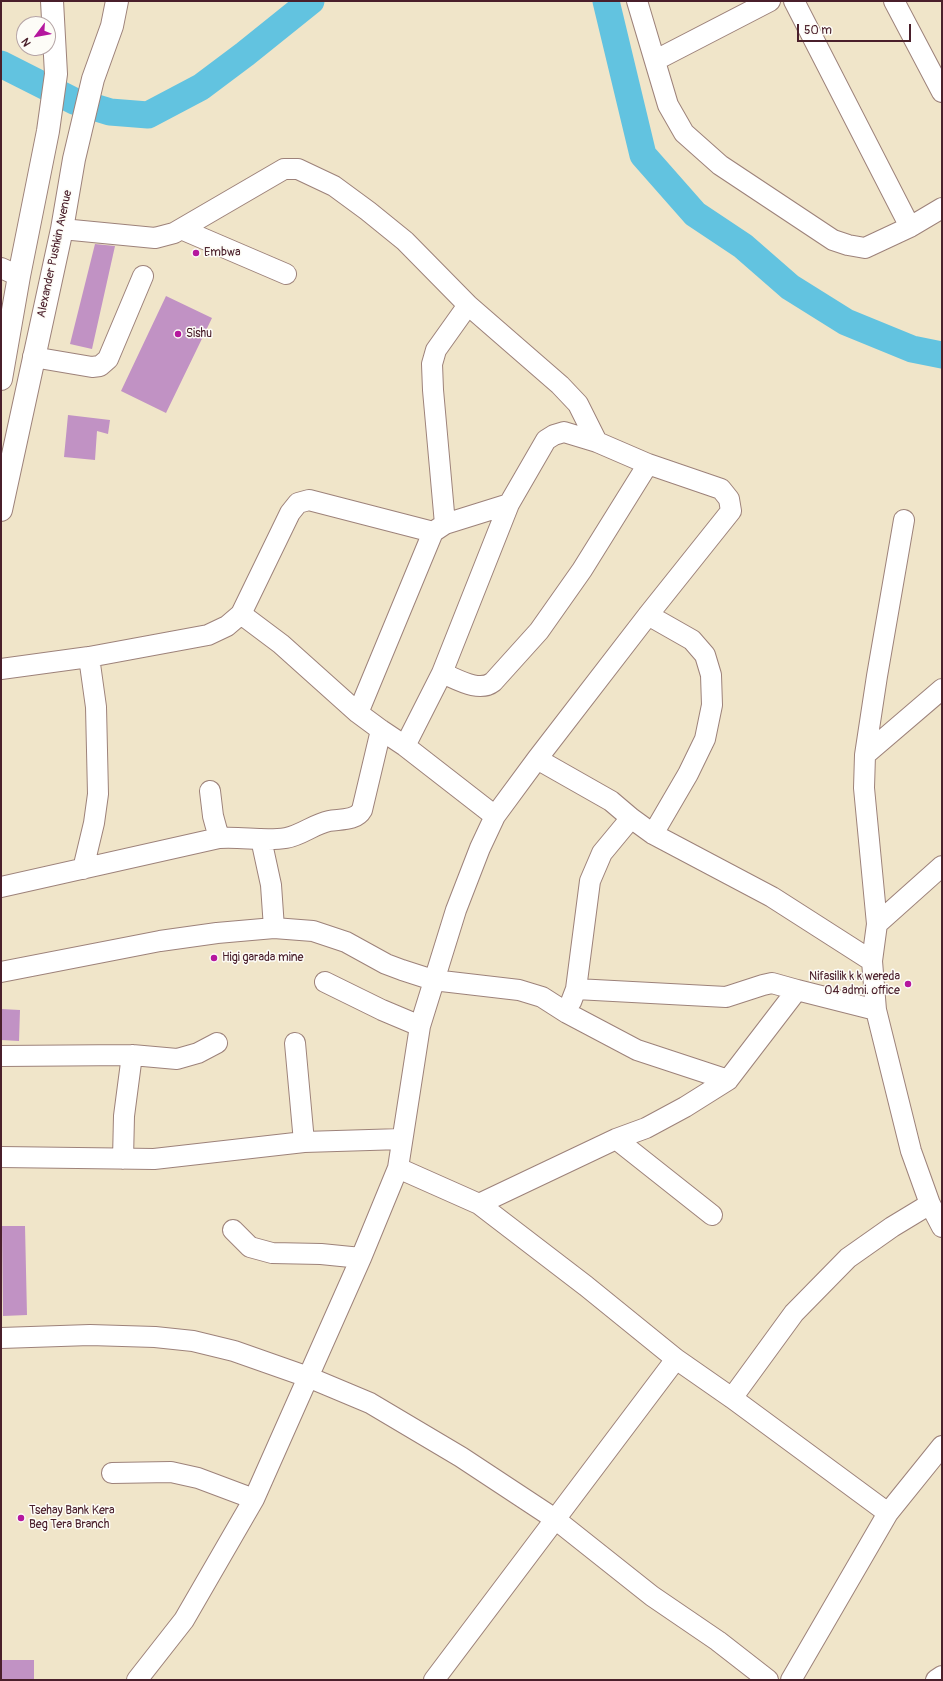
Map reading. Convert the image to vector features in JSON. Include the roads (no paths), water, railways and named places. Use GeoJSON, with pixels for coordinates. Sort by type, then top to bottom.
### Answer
{"type":"FeatureCollection","features":[{"type":"Feature","properties":{"kind":"main road"},"geometry":{"type":"LineString","coordinates":[[93,78],[103,1]]}},
{"type":"Feature","properties":{"kind":"main road","name":"Alexander Pushkin Avenue"},"geometry":{"type":"LineString","coordinates":[[1,510],[62,229],[74,159],[93,78],[112,26],[117,1]]}},
{"type":"Feature","properties":{"kind":"main road"},"geometry":{"type":"LineString","coordinates":[[1,379],[10,272],[48,131],[56,74],[53,2]]}},
{"type":"Feature","properties":{"kind":"street"},"geometry":{"type":"LineString","coordinates":[[656,60],[770,1]]}},
{"type":"Feature","properties":{"kind":"street"},"geometry":{"type":"LineString","coordinates":[[794,1],[910,227]]}},
{"type":"Feature","properties":{"kind":"street"},"geometry":{"type":"LineString","coordinates":[[894,1],[942,92]]}},
{"type":"Feature","properties":{"kind":"street"},"geometry":{"type":"LineString","coordinates":[[643,4],[668,105],[684,132],[720,165],[834,240],[848,245],[866,248],[910,227],[942,208]]}},
{"type":"Feature","properties":{"kind":"street"},"geometry":{"type":"LineString","coordinates":[[62,229],[155,238],[174,233],[284,169],[298,169],[334,186],[405,241],[468,305],[560,385],[578,404],[597,442]]}},
{"type":"Feature","properties":{"kind":"street"},"geometry":{"type":"LineString","coordinates":[[181,229],[286,274]]}},
{"type":"Feature","properties":{"kind":"street"},"geometry":{"type":"LineString","coordinates":[[33,357],[92,367],[100,366],[108,359],[143,276]]}},
{"type":"Feature","properties":{"kind":"street"},"geometry":{"type":"LineString","coordinates":[[358,713],[439,528],[432,364],[436,350],[468,305]]}},
{"type":"Feature","properties":{"kind":"street"},"geometry":{"type":"LineString","coordinates":[[137,1680],[184,1620],[254,1499],[361,1258],[398,1168],[420,1026],[456,910],[480,848],[495,816],[648,615],[731,511],[729,499],[721,489],[648,464],[597,442],[564,432],[554,435],[546,440],[509,504],[442,673],[405,746]]}},
{"type":"Feature","properties":{"kind":"street"},"geometry":{"type":"LineString","coordinates":[[442,673],[479,687],[488,687],[493,682],[538,631],[582,570],[648,464]]}},
{"type":"Feature","properties":{"kind":"street"},"geometry":{"type":"LineString","coordinates":[[1,669],[89,657],[208,635],[227,626],[241,614],[290,513],[298,503],[309,500],[439,528],[509,504]]}},
{"type":"Feature","properties":{"kind":"street"},"geometry":{"type":"LineString","coordinates":[[904,520],[865,755],[864,788],[877,924],[872,961],[876,1010],[910,1151],[930,1204],[942,1227]]}},
{"type":"Feature","properties":{"kind":"street"},"geometry":{"type":"LineString","coordinates":[[241,614],[281,644],[358,713],[405,746],[495,816]]}},
{"type":"Feature","properties":{"kind":"street"},"geometry":{"type":"LineString","coordinates":[[648,615],[692,640],[705,655],[711,675],[712,705],[704,739],[688,774],[653,834]]}},
{"type":"Feature","properties":{"kind":"street"},"geometry":{"type":"LineString","coordinates":[[83,869],[94,823],[98,794],[96,707],[89,657]]}},
{"type":"Feature","properties":{"kind":"street"},"geometry":{"type":"LineString","coordinates":[[865,755],[942,689]]}},
{"type":"Feature","properties":{"kind":"street"},"geometry":{"type":"LineString","coordinates":[[1,887],[219,838],[285,838],[298,835],[327,822],[355,817],[359,815],[362,810],[381,730]]}},
{"type":"Feature","properties":{"kind":"street"},"geometry":{"type":"LineString","coordinates":[[537,759],[611,801],[630,818],[653,834],[772,897],[872,961]]}},
{"type":"Feature","properties":{"kind":"street"},"geometry":{"type":"LineString","coordinates":[[210,791],[213,816],[219,838]]}},
{"type":"Feature","properties":{"kind":"street"},"geometry":{"type":"LineString","coordinates":[[567,1013],[576,989],[590,880],[602,854],[630,818]]}},
{"type":"Feature","properties":{"kind":"street"},"geometry":{"type":"LineString","coordinates":[[262,839],[271,885],[274,928]]}},
{"type":"Feature","properties":{"kind":"street"},"geometry":{"type":"LineString","coordinates":[[877,924],[942,866]]}},
{"type":"Feature","properties":{"kind":"street"},"geometry":{"type":"LineString","coordinates":[[1,972],[160,941],[217,933],[274,928],[313,931],[346,942],[386,964],[434,980],[519,990],[542,997],[567,1013],[637,1050],[728,1080]]}},
{"type":"Feature","properties":{"kind":"street"},"geometry":{"type":"LineString","coordinates":[[325,982],[382,1010],[420,1026]]}},
{"type":"Feature","properties":{"kind":"street"},"geometry":{"type":"LineString","coordinates":[[576,989],[726,997],[763,985],[772,984],[876,1010]]}},
{"type":"Feature","properties":{"kind":"street"},"geometry":{"type":"LineString","coordinates":[[479,1204],[616,1140],[646,1128],[728,1080],[797,990]]}},
{"type":"Feature","properties":{"kind":"street"},"geometry":{"type":"LineString","coordinates":[[295,1043],[304,1142]]}},
{"type":"Feature","properties":{"kind":"street"},"geometry":{"type":"LineString","coordinates":[[1,1056],[132,1056],[176,1059],[198,1053],[217,1044]]}},
{"type":"Feature","properties":{"kind":"street"},"geometry":{"type":"LineString","coordinates":[[123,1159],[124,1116],[132,1056]]}},
{"type":"Feature","properties":{"kind":"street"},"geometry":{"type":"LineString","coordinates":[[1,1157],[123,1159],[154,1158],[304,1142],[402,1140]]}},
{"type":"Feature","properties":{"kind":"street"},"geometry":{"type":"LineString","coordinates":[[616,1140],[712,1216]]}},
{"type":"Feature","properties":{"kind":"street"},"geometry":{"type":"LineString","coordinates":[[398,1168],[479,1204],[586,1286],[676,1359],[732,1398],[888,1513]]}},
{"type":"Feature","properties":{"kind":"street"},"geometry":{"type":"LineString","coordinates":[[732,1398],[794,1313],[848,1258],[892,1227],[930,1204]]}},
{"type":"Feature","properties":{"kind":"street"},"geometry":{"type":"LineString","coordinates":[[233,1230],[250,1246],[272,1253],[321,1254],[361,1258]]}},
{"type":"Feature","properties":{"kind":"street"},"geometry":{"type":"LineString","coordinates":[[1,1338],[90,1335],[155,1337],[193,1341],[234,1351],[308,1377],[370,1403],[461,1457],[554,1519],[652,1596],[718,1641],[768,1680]]}},
{"type":"Feature","properties":{"kind":"street"},"geometry":{"type":"LineString","coordinates":[[434,1680],[676,1359]]}},
{"type":"Feature","properties":{"kind":"street"},"geometry":{"type":"LineString","coordinates":[[797,1678],[888,1513],[942,1446]]}},
{"type":"Feature","properties":{"kind":"street"},"geometry":{"type":"LineString","coordinates":[[112,1473],[171,1472],[198,1478],[254,1499]]}},
{"type":"Feature","properties":{"kind":"street"},"geometry":{"type":"LineString","coordinates":[[936,1680],[942,1676]]}},
{"type":"Feature","properties":{"kind":"waterway"},"geometry":{"type":"LineString","coordinates":[[1,64],[74,101],[110,112],[148,115],[201,87],[311,1]]}},
{"type":"Feature","properties":{"kind":"waterway"},"geometry":{"type":"LineString","coordinates":[[606,1],[643,155],[695,214],[743,246],[790,287],[846,322],[912,349],[942,355]]}},
{"type":"Feature","properties":{"kind":"place","name":"Embwa"},"geometry":{"type":"Point","coordinates":[196,253]}},
{"type":"Feature","properties":{"kind":"place","name":"Sishu"},"geometry":{"type":"Point","coordinates":[178,334]}},
{"type":"Feature","properties":{"kind":"place","name":"Higi garada mine"},"geometry":{"type":"Point","coordinates":[214,958]}},
{"type":"Feature","properties":{"kind":"place","name":"Nifasilik k k wereda 04 admi. office"},"geometry":{"type":"Point","coordinates":[908,984]}},
{"type":"Feature","properties":{"kind":"place","name":"Tsehay Bank Kera Beg Tera Branch"},"geometry":{"type":"Point","coordinates":[21,1518]}}]}
